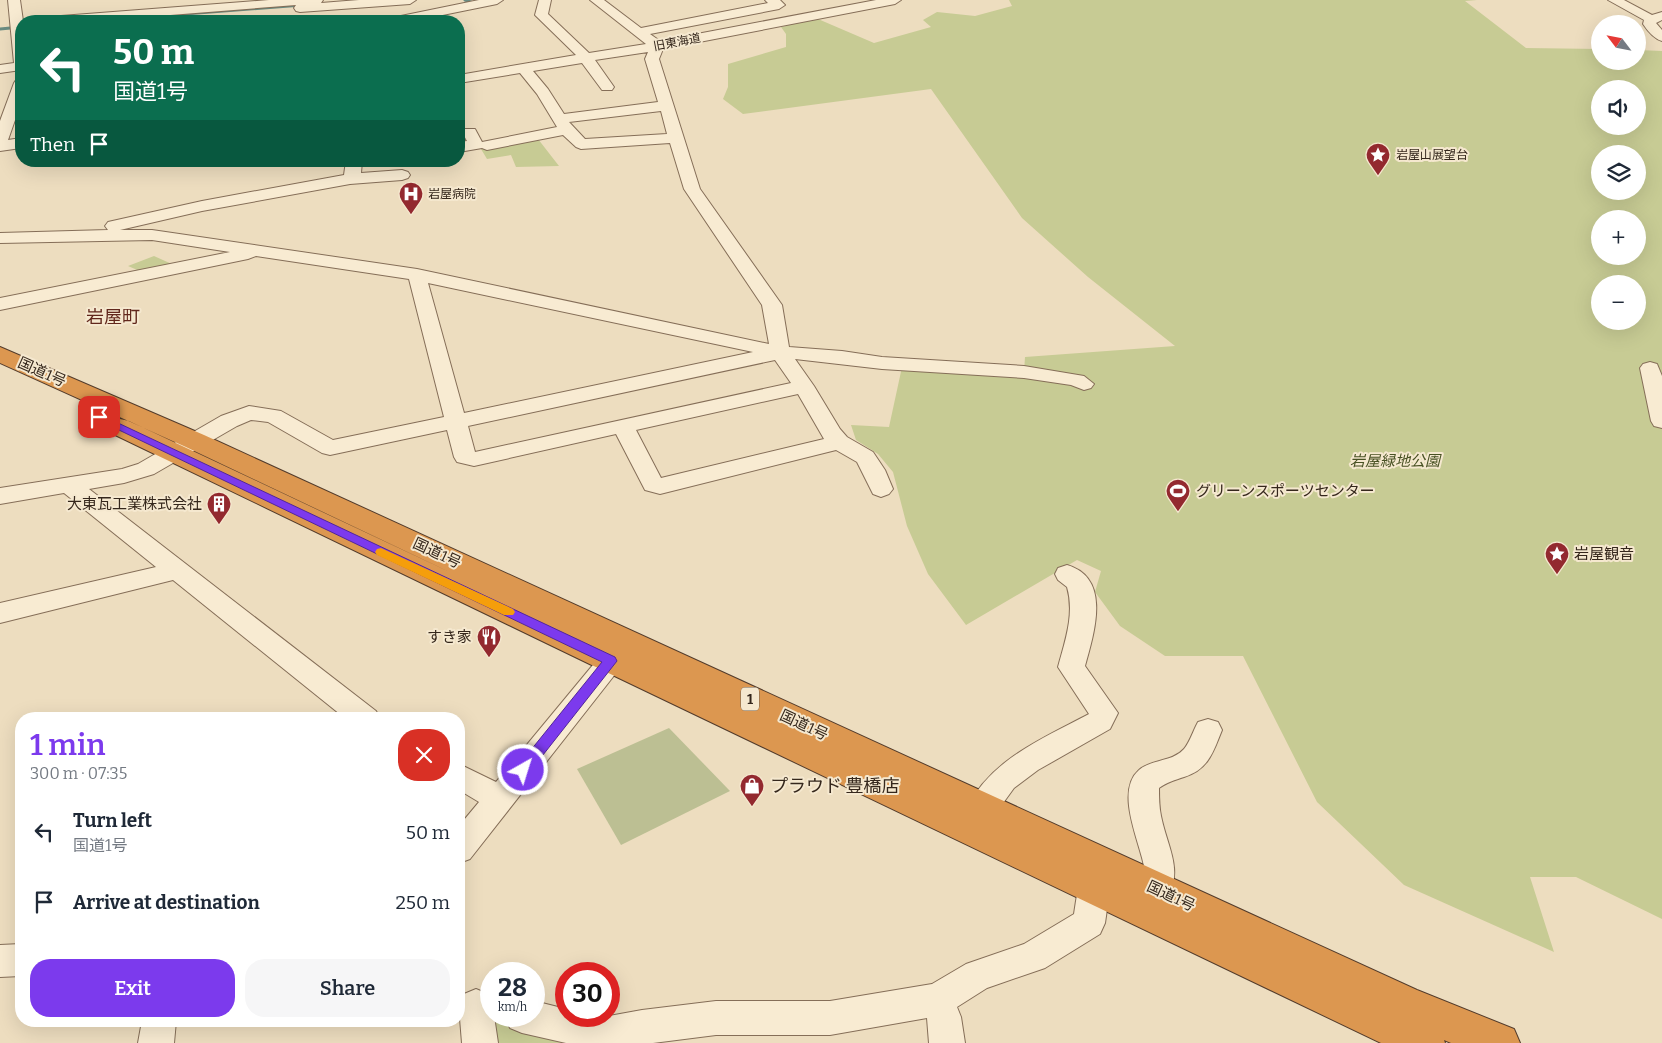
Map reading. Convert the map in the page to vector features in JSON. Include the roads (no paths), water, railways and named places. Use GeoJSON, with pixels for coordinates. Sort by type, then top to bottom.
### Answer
{"type":"FeatureCollection","features":[{"type":"Feature","properties":{"kind":"highway","name":"国道1号"},"geometry":{"type":"LineString","coordinates":[[0,354],[611,661],[1425,1043]]}},
{"type":"Feature","properties":{"kind":"highway","name":"国道1号"},"geometry":{"type":"LineString","coordinates":[[0,370],[184,447],[982,808],[1406,1005],[1500,1043]]}},
{"type":"Feature","properties":{"kind":"street"},"geometry":{"type":"LineString","coordinates":[[14,0],[15,15]]}},
{"type":"Feature","properties":{"kind":"street"},"geometry":{"type":"LineString","coordinates":[[100,0],[104,15]]}},
{"type":"Feature","properties":{"kind":"street"},"geometry":{"type":"LineString","coordinates":[[282,6],[317,0]]}},
{"type":"Feature","properties":{"kind":"street"},"geometry":{"type":"LineString","coordinates":[[151,15],[410,0]]}},
{"type":"Feature","properties":{"kind":"street"},"geometry":{"type":"LineString","coordinates":[[415,0],[449,1],[470,6]]}},
{"type":"Feature","properties":{"kind":"street"},"geometry":{"type":"LineString","coordinates":[[426,15],[492,0]]}},
{"type":"Feature","properties":{"kind":"street"},"geometry":{"type":"LineString","coordinates":[[545,0],[541,15],[586,58],[607,87]]}},
{"type":"Feature","properties":{"kind":"street"},"geometry":{"type":"LineString","coordinates":[[599,1],[621,0]]}},
{"type":"Feature","properties":{"kind":"street"},"geometry":{"type":"LineString","coordinates":[[640,32],[779,5],[771,0]]}},
{"type":"Feature","properties":{"kind":"street","name":"旧東海道"},"geometry":{"type":"LineString","coordinates":[[465,78],[657,46],[895,0]]}},
{"type":"Feature","properties":{"kind":"street"},"geometry":{"type":"LineString","coordinates":[[1614,0],[1656,18],[1649,24],[1662,37]]}},
{"type":"Feature","properties":{"kind":"street"},"geometry":{"type":"LineString","coordinates":[[599,1],[657,46],[652,59],[692,190],[772,305],[780,352],[804,386],[832,433],[839,442],[865,457],[874,470],[881,489]]}},
{"type":"Feature","properties":{"kind":"street"},"geometry":{"type":"LineString","coordinates":[[0,26],[15,30]]}},
{"type":"Feature","properties":{"kind":"street"},"geometry":{"type":"LineString","coordinates":[[0,69],[15,65]]}},
{"type":"Feature","properties":{"kind":"street"},"geometry":{"type":"LineString","coordinates":[[524,69],[564,125],[581,144],[677,138]]}},
{"type":"Feature","properties":{"kind":"street"},"geometry":{"type":"LineString","coordinates":[[15,100],[0,144],[15,143]]}},
{"type":"Feature","properties":{"kind":"street"},"geometry":{"type":"LineString","coordinates":[[652,123],[668,113]]}},
{"type":"Feature","properties":{"kind":"street"},"geometry":{"type":"LineString","coordinates":[[465,145],[564,125],[668,113]]}},
{"type":"Feature","properties":{"kind":"street"},"geometry":{"type":"LineString","coordinates":[[607,128],[625,126]]}},
{"type":"Feature","properties":{"kind":"street"},"geometry":{"type":"LineString","coordinates":[[478,141],[485,162]]}},
{"type":"Feature","properties":{"kind":"street"},"geometry":{"type":"LineString","coordinates":[[350,179],[355,167]]}},
{"type":"Feature","properties":{"kind":"street"},"geometry":{"type":"LineString","coordinates":[[78,235],[156,215],[350,179],[402,175]]}},
{"type":"Feature","properties":{"kind":"street"},"geometry":{"type":"LineString","coordinates":[[0,238],[152,235],[417,275],[780,352],[882,362],[1024,372],[1077,380],[1084,384]]}},
{"type":"Feature","properties":{"kind":"street"},"geometry":{"type":"LineString","coordinates":[[0,304],[262,252]]}},
{"type":"Feature","properties":{"kind":"street"},"geometry":{"type":"LineString","coordinates":[[417,275],[466,457],[474,459],[804,386]]}},
{"type":"Feature","properties":{"kind":"street"},"geometry":{"type":"LineString","coordinates":[[0,496],[124,476],[146,468],[228,421],[249,413],[273,416],[330,448],[457,423],[780,352]]}},
{"type":"Feature","properties":{"kind":"street"},"geometry":{"type":"LineString","coordinates":[[1650,368],[1662,421]]}},
{"type":"Feature","properties":{"kind":"street"},"geometry":{"type":"LineString","coordinates":[[623,426],[653,485],[660,486],[839,442]]}},
{"type":"Feature","properties":{"kind":"street"},"geometry":{"type":"LineString","coordinates":[[67,484],[175,571],[357,712]]}},
{"type":"Feature","properties":{"kind":"street"},"geometry":{"type":"LineString","coordinates":[[0,613],[175,571]]}},
{"type":"Feature","properties":{"kind":"street"},"geometry":{"type":"LineString","coordinates":[[982,808],[1004,779],[1028,761],[1100,721],[1104,713],[1071,667],[1081,629],[1084,608],[1079,583],[1068,574]]}},
{"type":"Feature","properties":{"kind":"street"},"geometry":{"type":"LineString","coordinates":[[465,842],[611,661]]}},
{"type":"Feature","properties":{"kind":"street"},"geometry":{"type":"LineString","coordinates":[[1157,889],[1160,868],[1145,814],[1144,784],[1152,774],[1188,763],[1200,749],[1208,730]]}},
{"type":"Feature","properties":{"kind":"street"},"geometry":{"type":"LineString","coordinates":[[465,779],[500,799]]}},
{"type":"Feature","properties":{"kind":"street"},"geometry":{"type":"LineString","coordinates":[[545,1021],[603,1034],[644,1035],[716,1018],[830,1018],[937,1000],[978,975],[1033,957],[1089,923],[1094,888]]}},
{"type":"Feature","properties":{"kind":"street"},"geometry":{"type":"LineString","coordinates":[[0,961],[15,960]]}},
{"type":"Feature","properties":{"kind":"street"},"geometry":{"type":"LineString","coordinates":[[937,1000],[944,1017],[948,1043]]}},
{"type":"Feature","properties":{"kind":"street"},"geometry":{"type":"LineString","coordinates":[[476,1006],[480,1043]]}},
{"type":"Feature","properties":{"kind":"street"},"geometry":{"type":"LineString","coordinates":[[156,1043],[157,1027]]}},
{"type":"Feature","properties":{"kind":"waterway"},"geometry":{"type":"LineString","coordinates":[[465,0],[471,2]]}},
{"type":"Feature","properties":{"kind":"waterway"},"geometry":{"type":"LineString","coordinates":[[172,15],[302,5]]}},
{"type":"Feature","properties":{"kind":"waterway"},"geometry":{"type":"LineString","coordinates":[[0,29],[15,28]]}},
{"type":"Feature","properties":{"kind":"place","name":"岩屋山展望台"},"geometry":{"type":"Point","coordinates":[1378,176]}},
{"type":"Feature","properties":{"kind":"place","name":"岩屋病院"},"geometry":{"type":"Point","coordinates":[411,215]}},
{"type":"Feature","properties":{"kind":"place","name":"グリーンスポーツセンター"},"geometry":{"type":"Point","coordinates":[1178,512]}},
{"type":"Feature","properties":{"kind":"place","name":"大東瓦工業株式会社"},"geometry":{"type":"Point","coordinates":[219,525]}},
{"type":"Feature","properties":{"kind":"place","name":"岩屋観音"},"geometry":{"type":"Point","coordinates":[1557,575]}},
{"type":"Feature","properties":{"kind":"place","name":"すき家"},"geometry":{"type":"Point","coordinates":[489,658]}},
{"type":"Feature","properties":{"kind":"place","name":"プラウド 豊橋店"},"geometry":{"type":"Point","coordinates":[752,807]}},
{"type":"Feature","properties":{"kind":"district","name":"岩屋町"},"geometry":{"type":"Point","coordinates":[113,317]}},
{"type":"Feature","properties":{"kind":"park label","name":"岩屋緑地公園"},"geometry":{"type":"Point","coordinates":[1395,461]}}]}
